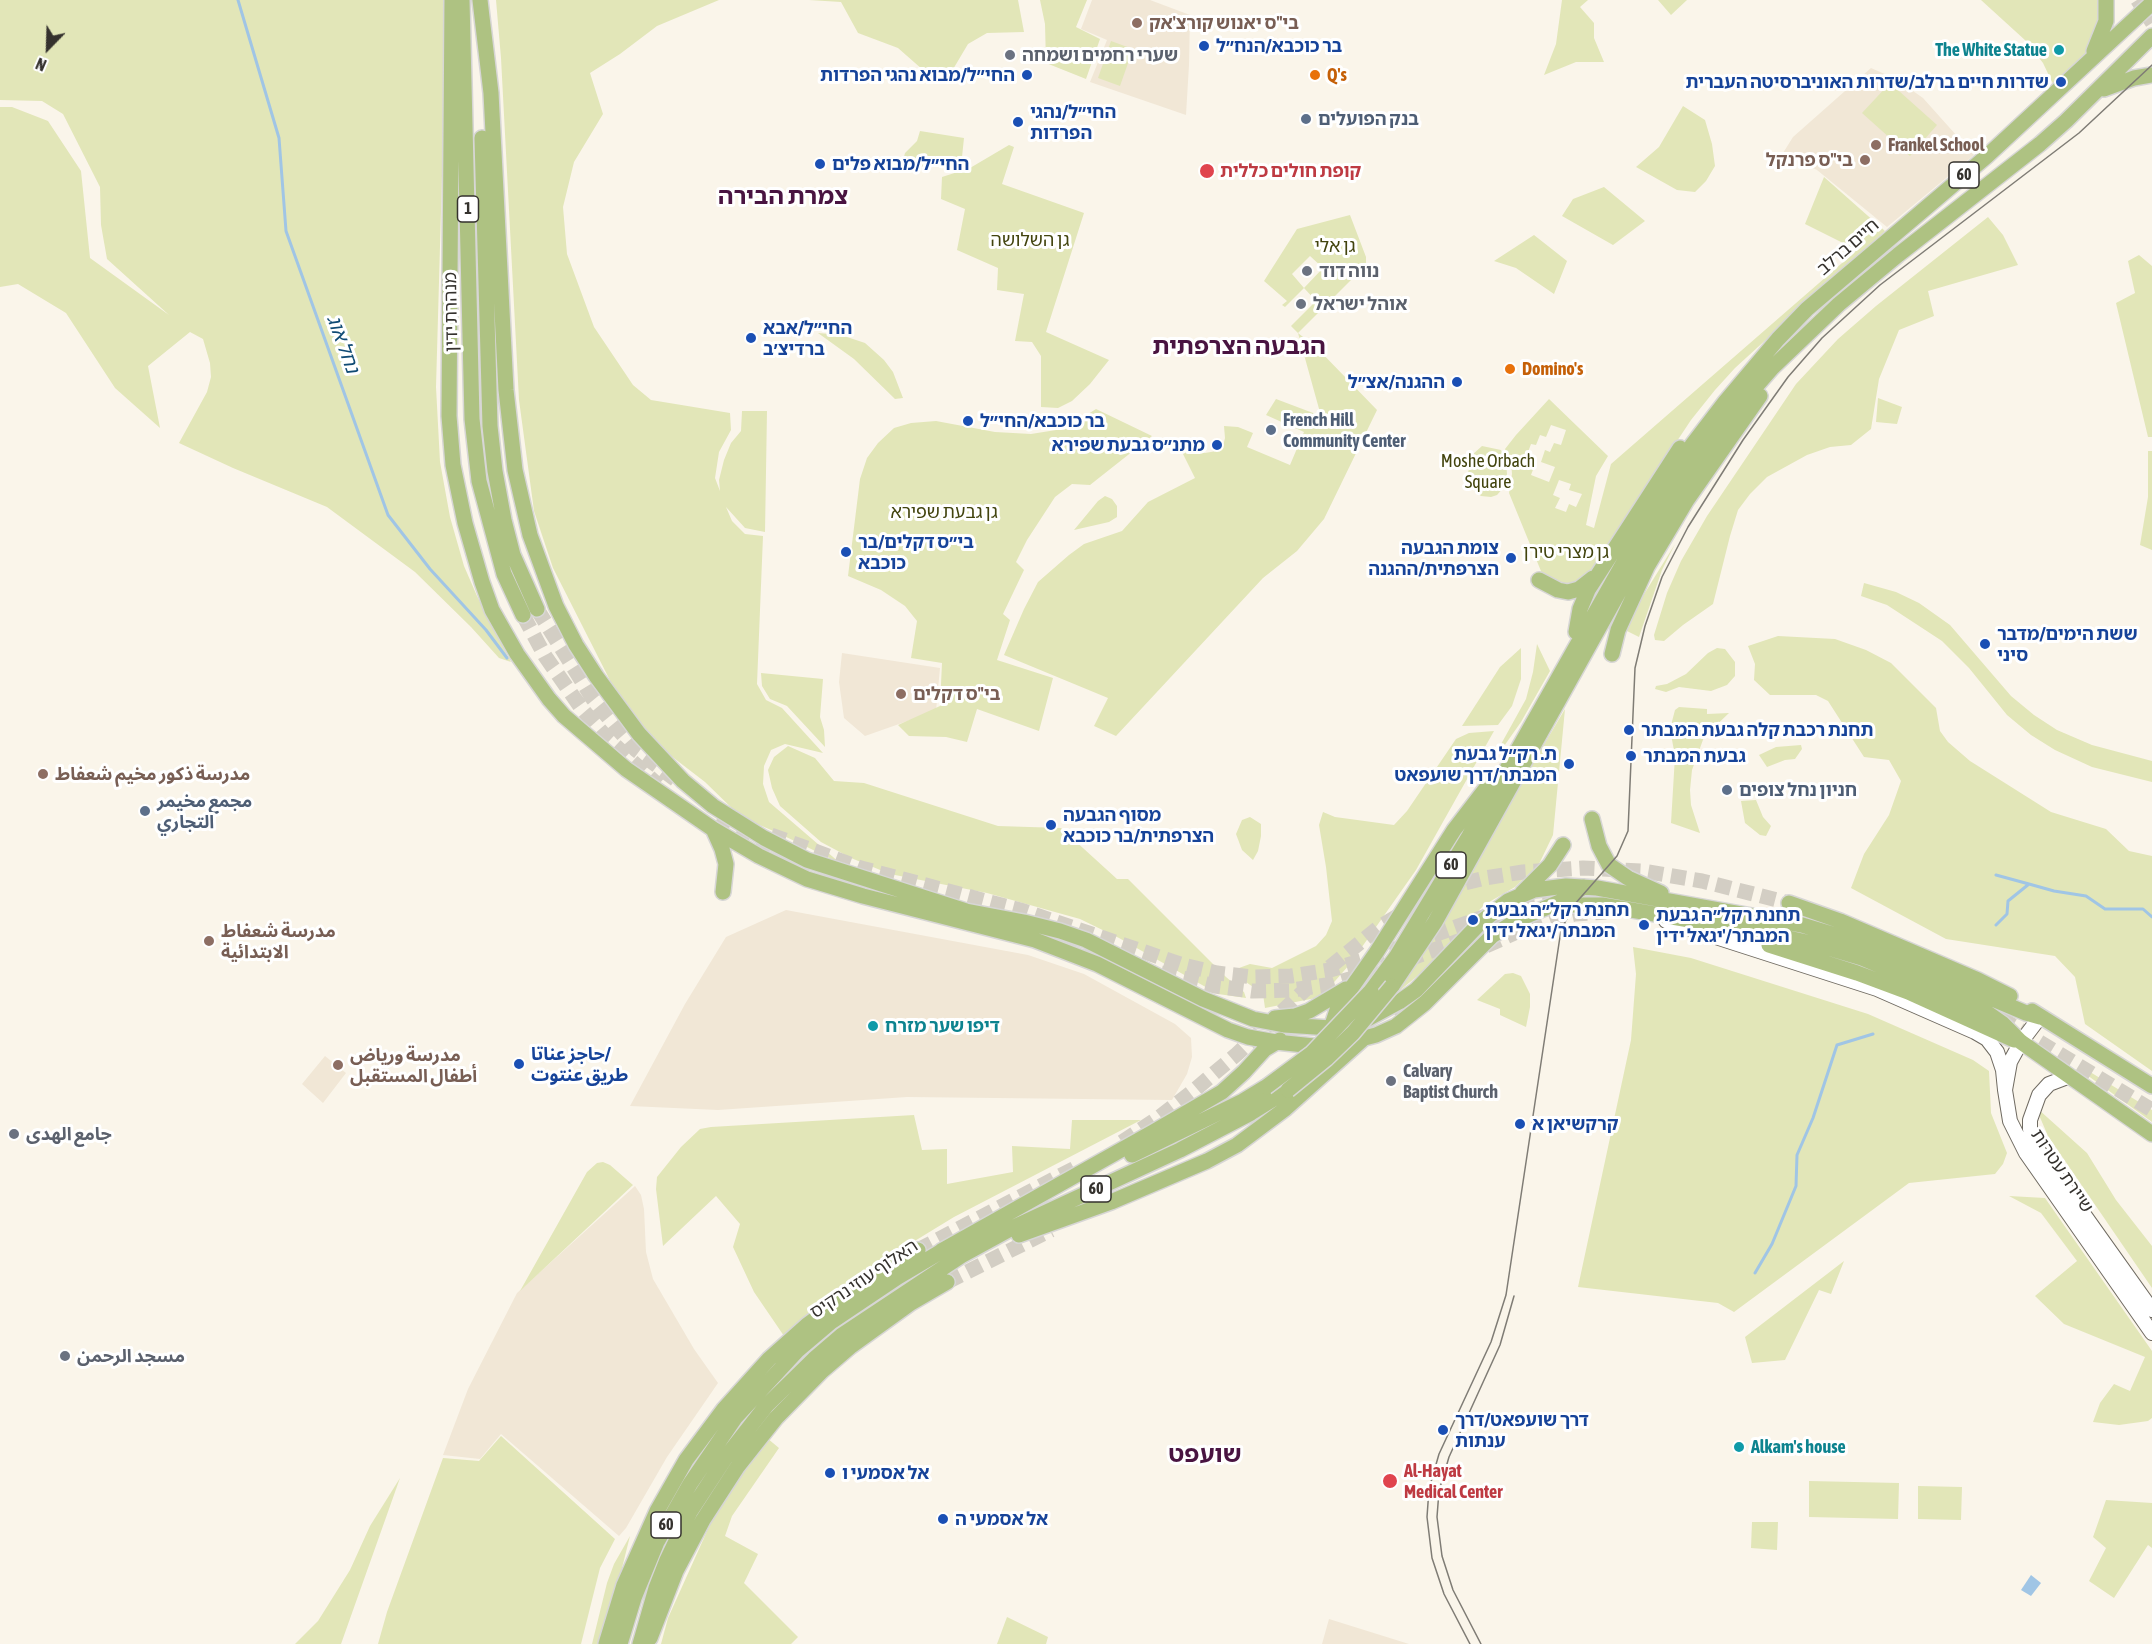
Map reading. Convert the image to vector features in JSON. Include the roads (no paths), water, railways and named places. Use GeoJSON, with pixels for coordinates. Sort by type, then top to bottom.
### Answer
{"type":"FeatureCollection","features":[{"type":"Feature","properties":{"kind":"highway"},"geometry":{"type":"LineString","coordinates":[[453,0],[449,416],[453,465],[458,488],[482,582],[492,610],[517,654],[564,716],[626,769],[713,829],[807,879],[863,896],[1035,940],[1097,964],[1228,1030],[1248,1037],[1276,1042],[1314,1046],[1338,1045],[1363,1039],[1396,1026],[1412,1015],[1492,936],[1519,919],[1553,905],[1584,886]]}},
{"type":"Feature","properties":{"kind":"highway","name":"מנהרת ידין"},"geometry":{"type":"LineString","coordinates":[[462,0],[472,419],[482,493],[504,574],[530,612],[504,520],[490,426],[480,0]]}},
{"type":"Feature","properties":{"kind":"highway"},"geometry":{"type":"LineString","coordinates":[[480,0],[491,93],[506,390],[515,470],[530,535],[556,606],[576,645],[627,720],[660,757],[712,806],[790,852],[842,872],[966,911],[1024,922],[1086,940],[1203,999],[1253,1019],[1293,1026],[1331,1028]]}},
{"type":"Feature","properties":{"kind":"highway"},"geometry":{"type":"LineString","coordinates":[[2086,63],[2104,27],[2107,14],[2106,0]]}},
{"type":"Feature","properties":{"kind":"highway"},"geometry":{"type":"LineString","coordinates":[[2116,34],[2131,30],[2149,33],[2146,5]]}},
{"type":"Feature","properties":{"kind":"highway","name":"חיים ברלב"},"geometry":{"type":"LineString","coordinates":[[1626,568],[1692,445],[1754,366],[1807,309],[1987,156],[2146,5]]}},
{"type":"Feature","properties":{"kind":"highway","name":"חיים ברלב"},"geometry":{"type":"LineString","coordinates":[[1626,568],[1704,453],[1772,368],[1823,319],[1898,255],[2040,144],[2133,56],[2149,33]]}},
{"type":"Feature","properties":{"kind":"highway"},"geometry":{"type":"LineString","coordinates":[[2096,92],[2127,80],[2152,75]]}},
{"type":"Feature","properties":{"kind":"highway"},"geometry":{"type":"LineString","coordinates":[[1576,632],[1580,609],[1597,574],[1653,487],[1708,409],[1732,379],[1762,348],[1807,309]]}},
{"type":"Feature","properties":{"kind":"highway"},"geometry":{"type":"LineString","coordinates":[[1612,654],[1617,630],[1647,567],[1687,501],[1763,392],[1823,319]]}},
{"type":"Feature","properties":{"kind":"highway","name":"60"},"geometry":{"type":"LineString","coordinates":[[1527,741],[1626,568]]}},
{"type":"Feature","properties":{"kind":"highway"},"geometry":{"type":"LineString","coordinates":[[1539,580],[1558,590],[1568,592],[1578,589],[1597,574]]}},
{"type":"Feature","properties":{"kind":"highway"},"geometry":{"type":"LineString","coordinates":[[1338,1045],[1331,1028],[1338,1007],[1376,953],[1454,830],[1527,741]]}},
{"type":"Feature","properties":{"kind":"highway","name":"האלוף עוזי נרקיס"},"geometry":{"type":"LineString","coordinates":[[755,1395],[807,1365],[842,1335],[961,1256],[1014,1227],[1180,1150],[1251,1113],[1288,1090],[1326,1059],[1353,1034],[1392,986],[1435,922],[1527,741]]}},
{"type":"Feature","properties":{"kind":"highway","name":"האלוף עוזי נרקיס"},"geometry":{"type":"LineString","coordinates":[[640,1644],[656,1588],[680,1532],[742,1424],[755,1395],[798,1350],[831,1322],[941,1251],[1243,1101],[1266,1088],[1312,1053],[1371,991],[1396,957],[1527,741]]}},
{"type":"Feature","properties":{"kind":"highway"},"geometry":{"type":"LineString","coordinates":[[1592,819],[1599,846],[1607,862],[1614,869],[1645,887],[1697,906]]}},
{"type":"Feature","properties":{"kind":"highway"},"geometry":{"type":"LineString","coordinates":[[713,829],[726,864],[723,892]]}},
{"type":"Feature","properties":{"kind":"highway"},"geometry":{"type":"LineString","coordinates":[[941,1251],[1222,1092],[1265,1049],[1276,1042],[1291,1035],[1362,1022],[1399,1002],[1416,990],[1481,922],[1520,895],[1546,869],[1563,845]]}},
{"type":"Feature","properties":{"kind":"highway"},"geometry":{"type":"LineString","coordinates":[[1520,895],[1545,888],[1584,886],[1802,925],[1850,939],[2040,1017]]}},
{"type":"Feature","properties":{"kind":"highway"},"geometry":{"type":"LineString","coordinates":[[1789,903],[1840,921],[1978,980],[2029,1008],[2152,1086]]}},
{"type":"Feature","properties":{"kind":"highway"},"geometry":{"type":"LineString","coordinates":[[1553,905],[1602,905],[1771,934],[1862,958],[1931,986],[1986,1012],[2003,1023],[2021,1042],[2152,1134]]}},
{"type":"Feature","properties":{"kind":"highway"},"geometry":{"type":"LineString","coordinates":[[1769,945],[1908,992],[2021,1042]]}},
{"type":"Feature","properties":{"kind":"highway"},"geometry":{"type":"LineString","coordinates":[[1253,1019],[1283,1018],[1302,1014],[1325,1003],[1354,984]]}},
{"type":"Feature","properties":{"kind":"highway"},"geometry":{"type":"LineString","coordinates":[[906,1291],[990,1244],[1112,1202],[1227,1150],[1285,1109],[1363,1039]]}},
{"type":"Feature","properties":{"kind":"highway"},"geometry":{"type":"LineString","coordinates":[[648,1644],[665,1598],[690,1544],[718,1495],[742,1424],[755,1395],[789,1340],[826,1309],[918,1250]]}},
{"type":"Feature","properties":{"kind":"highway"},"geometry":{"type":"LineString","coordinates":[[606,1644],[624,1586],[657,1510],[686,1460],[742,1424],[776,1418],[822,1371],[850,1347],[911,1303],[947,1282]]}},
{"type":"Feature","properties":{"kind":"highway","name":"האלוף עוזי נרקיס"},"geometry":{"type":"LineString","coordinates":[[620,1644],[634,1598],[657,1542],[683,1495],[742,1424]]}},
{"type":"Feature","properties":{"kind":"main road"},"geometry":{"type":"LineString","coordinates":[[1636,911],[1877,989],[1947,1018],[1975,1032],[1994,1046],[2003,1070],[2005,1090]]}},
{"type":"Feature","properties":{"kind":"main road","name":"שיירת עטרות"},"geometry":{"type":"LineString","coordinates":[[2040,1017],[2021,1042],[2010,1062],[2005,1090],[2010,1121],[2022,1148],[2152,1334]]}},
{"type":"Feature","properties":{"kind":"main road","name":"שיירת עטרות"},"geometry":{"type":"LineString","coordinates":[[2070,1076],[2049,1084],[2035,1102],[2030,1129],[2033,1143],[2152,1310]]}},
{"type":"Feature","properties":{"kind":"water"},"geometry":{"type":"Polygon","coordinates":[[[2031,1575],[2041,1583],[2031,1596],[2021,1590],[2031,1575]]]}},
{"type":"Feature","properties":{"kind":"waterway","name":"נחל אוג"},"geometry":{"type":"LineString","coordinates":[[238,0],[279,138],[286,231],[388,515],[430,569],[486,630],[507,658]]}},
{"type":"Feature","properties":{"kind":"waterway"},"geometry":{"type":"LineString","coordinates":[[1996,875],[2029,884]]}},
{"type":"Feature","properties":{"kind":"waterway"},"geometry":{"type":"LineString","coordinates":[[1996,925],[2007,914],[2008,901],[2029,884],[2086,896],[2105,909],[2143,909],[2152,917]]}},
{"type":"Feature","properties":{"kind":"waterway"},"geometry":{"type":"LineString","coordinates":[[1755,1273],[1772,1244],[1796,1186],[1797,1155],[1813,1118],[1837,1045],[1873,1034]]}},
{"type":"Feature","properties":{"kind":"tunnel"},"geometry":{"type":"LineString","coordinates":[[2137,0],[2152,23]]}},
{"type":"Feature","properties":{"kind":"tunnel"},"geometry":{"type":"LineString","coordinates":[[537,609],[593,699],[616,727],[636,750],[680,783]]}},
{"type":"Feature","properties":{"kind":"tunnel"},"geometry":{"type":"LineString","coordinates":[[523,615],[545,656],[582,709],[607,738],[658,785]]}},
{"type":"Feature","properties":{"kind":"tunnel"},"geometry":{"type":"LineString","coordinates":[[715,823],[786,856]]}},
{"type":"Feature","properties":{"kind":"tunnel"},"geometry":{"type":"LineString","coordinates":[[771,835],[861,868],[1024,911],[1183,965],[1217,973],[1253,977],[1291,976],[1330,970],[1371,958],[1508,908],[1571,894]]}},
{"type":"Feature","properties":{"kind":"tunnel"},"geometry":{"type":"LineString","coordinates":[[1330,967],[1378,928],[1427,898],[1453,886],[1523,872],[1583,868],[1643,871],[1702,881],[1789,903]]}},
{"type":"Feature","properties":{"kind":"tunnel"},"geometry":{"type":"LineString","coordinates":[[1486,946],[1553,919],[1575,914],[1606,912]]}},
{"type":"Feature","properties":{"kind":"tunnel"},"geometry":{"type":"LineString","coordinates":[[1161,973],[1215,986],[1252,991],[1292,990],[1333,984],[1376,971],[1508,923]]}},
{"type":"Feature","properties":{"kind":"tunnel"},"geometry":{"type":"LineString","coordinates":[[1718,931],[1769,945]]}},
{"type":"Feature","properties":{"kind":"tunnel"},"geometry":{"type":"LineString","coordinates":[[1397,1017],[1442,977]]}},
{"type":"Feature","properties":{"kind":"tunnel"},"geometry":{"type":"LineString","coordinates":[[1122,1142],[1192,1092],[1237,1054],[1308,987]]}},
{"type":"Feature","properties":{"kind":"tunnel"},"geometry":{"type":"LineString","coordinates":[[2000,1018],[2152,1110]]}},
{"type":"Feature","properties":{"kind":"tunnel"},"geometry":{"type":"LineString","coordinates":[[918,1250],[1077,1167]]}},
{"type":"Feature","properties":{"kind":"tunnel"},"geometry":{"type":"LineString","coordinates":[[947,1282],[1051,1230]]}},
{"type":"Feature","properties":{"kind":"tram line"},"geometry":{"type":"LineString","coordinates":[[1470,1644],[1444,1594],[1432,1558],[1427,1517],[1429,1489],[1439,1454],[1491,1342],[1506,1295],[1561,930],[1574,905],[1617,856],[1628,831],[1635,668],[1645,626],[1662,577],[1688,527],[1743,440],[1788,377],[1822,338],[1880,285],[2079,133],[2152,65]]}},
{"type":"Feature","properties":{"kind":"tram line"},"geometry":{"type":"LineString","coordinates":[[1481,1644],[1453,1590],[1442,1556],[1437,1517],[1439,1491],[1449,1457],[1500,1345],[1514,1296]]}},
{"type":"Feature","properties":{"kind":"place","name":"בי\"ס יאנוש קורצ'אק"},"geometry":{"type":"Point","coordinates":[1137,23]}},
{"type":"Feature","properties":{"kind":"place","name":"בר כוכבא/הנח״ל"},"geometry":{"type":"Point","coordinates":[1204,46]}},
{"type":"Feature","properties":{"kind":"place","name":"The White Statue"},"geometry":{"type":"Point","coordinates":[2059,50]}},
{"type":"Feature","properties":{"kind":"place","name":"שערי רחמים ושמחה"},"geometry":{"type":"Point","coordinates":[1010,55]}},
{"type":"Feature","properties":{"kind":"place","name":"החי״ל/מבוא נהגי הפרדות"},"geometry":{"type":"Point","coordinates":[1027,75]}},
{"type":"Feature","properties":{"kind":"place","name":"Q's"},"geometry":{"type":"Point","coordinates":[1315,75]}},
{"type":"Feature","properties":{"kind":"place","name":"שדרות חיים ברלב/שדרות האוניברסיטה העברית"},"geometry":{"type":"Point","coordinates":[2061,82]}},
{"type":"Feature","properties":{"kind":"place","name":"בנק הפועלים"},"geometry":{"type":"Point","coordinates":[1306,119]}},
{"type":"Feature","properties":{"kind":"place","name":"החי״ל/נהגי הפרדות"},"geometry":{"type":"Point","coordinates":[1018,122]}},
{"type":"Feature","properties":{"kind":"place","name":"Frankel School"},"geometry":{"type":"Point","coordinates":[1876,145]}},
{"type":"Feature","properties":{"kind":"place","name":"בי\"ס פרנקל"},"geometry":{"type":"Point","coordinates":[1865,160]}},
{"type":"Feature","properties":{"kind":"place","name":"החי״ל/מבוא פלים"},"geometry":{"type":"Point","coordinates":[820,164]}},
{"type":"Feature","properties":{"kind":"place","name":"קופת חולים כללית"},"geometry":{"type":"Point","coordinates":[1207,171]}},
{"type":"Feature","properties":{"kind":"place","name":"נווה דוד"},"geometry":{"type":"Point","coordinates":[1307,271]}},
{"type":"Feature","properties":{"kind":"place","name":"אוהל ישראל"},"geometry":{"type":"Point","coordinates":[1301,304]}},
{"type":"Feature","properties":{"kind":"place","name":"החי״ל/אבא ברדיצ׳ב"},"geometry":{"type":"Point","coordinates":[751,338]}},
{"type":"Feature","properties":{"kind":"place","name":"Domino's"},"geometry":{"type":"Point","coordinates":[1510,369]}},
{"type":"Feature","properties":{"kind":"place","name":"ההגנה/אצ״ל"},"geometry":{"type":"Point","coordinates":[1457,382]}},
{"type":"Feature","properties":{"kind":"place","name":"בר כוכבא/החי״ל"},"geometry":{"type":"Point","coordinates":[968,421]}},
{"type":"Feature","properties":{"kind":"place","name":"French Hill Community Center"},"geometry":{"type":"Point","coordinates":[1271,430]}},
{"type":"Feature","properties":{"kind":"place","name":"מתנ״ס גבעת שפירא"},"geometry":{"type":"Point","coordinates":[1217,445]}},
{"type":"Feature","properties":{"kind":"place","name":"בי״ס דקלים/בר כוכבא"},"geometry":{"type":"Point","coordinates":[846,552]}},
{"type":"Feature","properties":{"kind":"place","name":"צומת הגבעה הצרפתית/ההגנה"},"geometry":{"type":"Point","coordinates":[1511,558]}},
{"type":"Feature","properties":{"kind":"place","name":"ששת הימים/מדבר סיני"},"geometry":{"type":"Point","coordinates":[1985,644]}},
{"type":"Feature","properties":{"kind":"place","name":"בי\"ס דקלים"},"geometry":{"type":"Point","coordinates":[901,694]}},
{"type":"Feature","properties":{"kind":"place","name":"תחנת רכבת קלה גבעת המבתר"},"geometry":{"type":"Point","coordinates":[1629,730]}},
{"type":"Feature","properties":{"kind":"place","name":"גבעת המבתר"},"geometry":{"type":"Point","coordinates":[1631,756]}},
{"type":"Feature","properties":{"kind":"place","name":"ת. רק״ל גבעת המבתר/דרך שועפאט"},"geometry":{"type":"Point","coordinates":[1569,764]}},
{"type":"Feature","properties":{"kind":"place","name":"مدرسة ذكور مخيم شعفاط"},"geometry":{"type":"Point","coordinates":[43,774]}},
{"type":"Feature","properties":{"kind":"place","name":"חניון נחל צופים"},"geometry":{"type":"Point","coordinates":[1727,790]}},
{"type":"Feature","properties":{"kind":"place","name":"مجمع مخيمر التجاري"},"geometry":{"type":"Point","coordinates":[145,811]}},
{"type":"Feature","properties":{"kind":"place","name":"מסוף הגבעה הצרפתית/בר כוכבא"},"geometry":{"type":"Point","coordinates":[1051,825]}},
{"type":"Feature","properties":{"kind":"place","name":"תחנת רקל״ה גבעת המבתר/יגאל ידין"},"geometry":{"type":"Point","coordinates":[1473,920]}},
{"type":"Feature","properties":{"kind":"place","name":"תחנת רקל״ה גבעת המבתר/'יגאל ידין"},"geometry":{"type":"Point","coordinates":[1644,925]}},
{"type":"Feature","properties":{"kind":"place","name":"مدرسة شعفاط الابتدائية"},"geometry":{"type":"Point","coordinates":[209,941]}},
{"type":"Feature","properties":{"kind":"place","name":"דיפו שער מזרח"},"geometry":{"type":"Point","coordinates":[873,1026]}},
{"type":"Feature","properties":{"kind":"place","name":"حاجز عناتا/ طريق عنتوت"},"geometry":{"type":"Point","coordinates":[519,1064]}},
{"type":"Feature","properties":{"kind":"place","name":"مدرسة ورياض أطفال المستقبل"},"geometry":{"type":"Point","coordinates":[338,1065]}},
{"type":"Feature","properties":{"kind":"place","name":"Calvary Baptist Church"},"geometry":{"type":"Point","coordinates":[1391,1081]}},
{"type":"Feature","properties":{"kind":"place","name":"קרקשיאן א"},"geometry":{"type":"Point","coordinates":[1520,1124]}},
{"type":"Feature","properties":{"kind":"place","name":"جامع الهدى"},"geometry":{"type":"Point","coordinates":[14,1134]}},
{"type":"Feature","properties":{"kind":"place","name":"مسجد الرحمن"},"geometry":{"type":"Point","coordinates":[65,1356]}},
{"type":"Feature","properties":{"kind":"place","name":"דרך שועפאט/דרך ענתות"},"geometry":{"type":"Point","coordinates":[1443,1430]}},
{"type":"Feature","properties":{"kind":"place","name":"Alkam's house"},"geometry":{"type":"Point","coordinates":[1739,1447]}},
{"type":"Feature","properties":{"kind":"place","name":"אל אסמעי ו"},"geometry":{"type":"Point","coordinates":[830,1473]}},
{"type":"Feature","properties":{"kind":"place","name":"Al-Hayat Medical Center"},"geometry":{"type":"Point","coordinates":[1390,1481]}},
{"type":"Feature","properties":{"kind":"place","name":"אל אסמעי ה"},"geometry":{"type":"Point","coordinates":[943,1519]}},
{"type":"Feature","properties":{"kind":"district","name":"צמרת הבירה"},"geometry":{"type":"Point","coordinates":[783,196]}},
{"type":"Feature","properties":{"kind":"district","name":"הגבעה הצרפתית"},"geometry":{"type":"Point","coordinates":[1239,346]}},
{"type":"Feature","properties":{"kind":"district","name":"שועפט"},"geometry":{"type":"Point","coordinates":[1205,1454]}},
{"type":"Feature","properties":{"kind":"park label","name":"גן השלושה"},"geometry":{"type":"Point","coordinates":[1030,240]}},
{"type":"Feature","properties":{"kind":"park label","name":"גן אלי"},"geometry":{"type":"Point","coordinates":[1335,246]}},
{"type":"Feature","properties":{"kind":"park label","name":"Moshe Orbach Square"},"geometry":{"type":"Point","coordinates":[1488,471]}},
{"type":"Feature","properties":{"kind":"park label","name":"גן גבעת שפירא"},"geometry":{"type":"Point","coordinates":[944,512]}},
{"type":"Feature","properties":{"kind":"park label","name":"גן מצרי טירן"},"geometry":{"type":"Point","coordinates":[1566,552]}}]}
